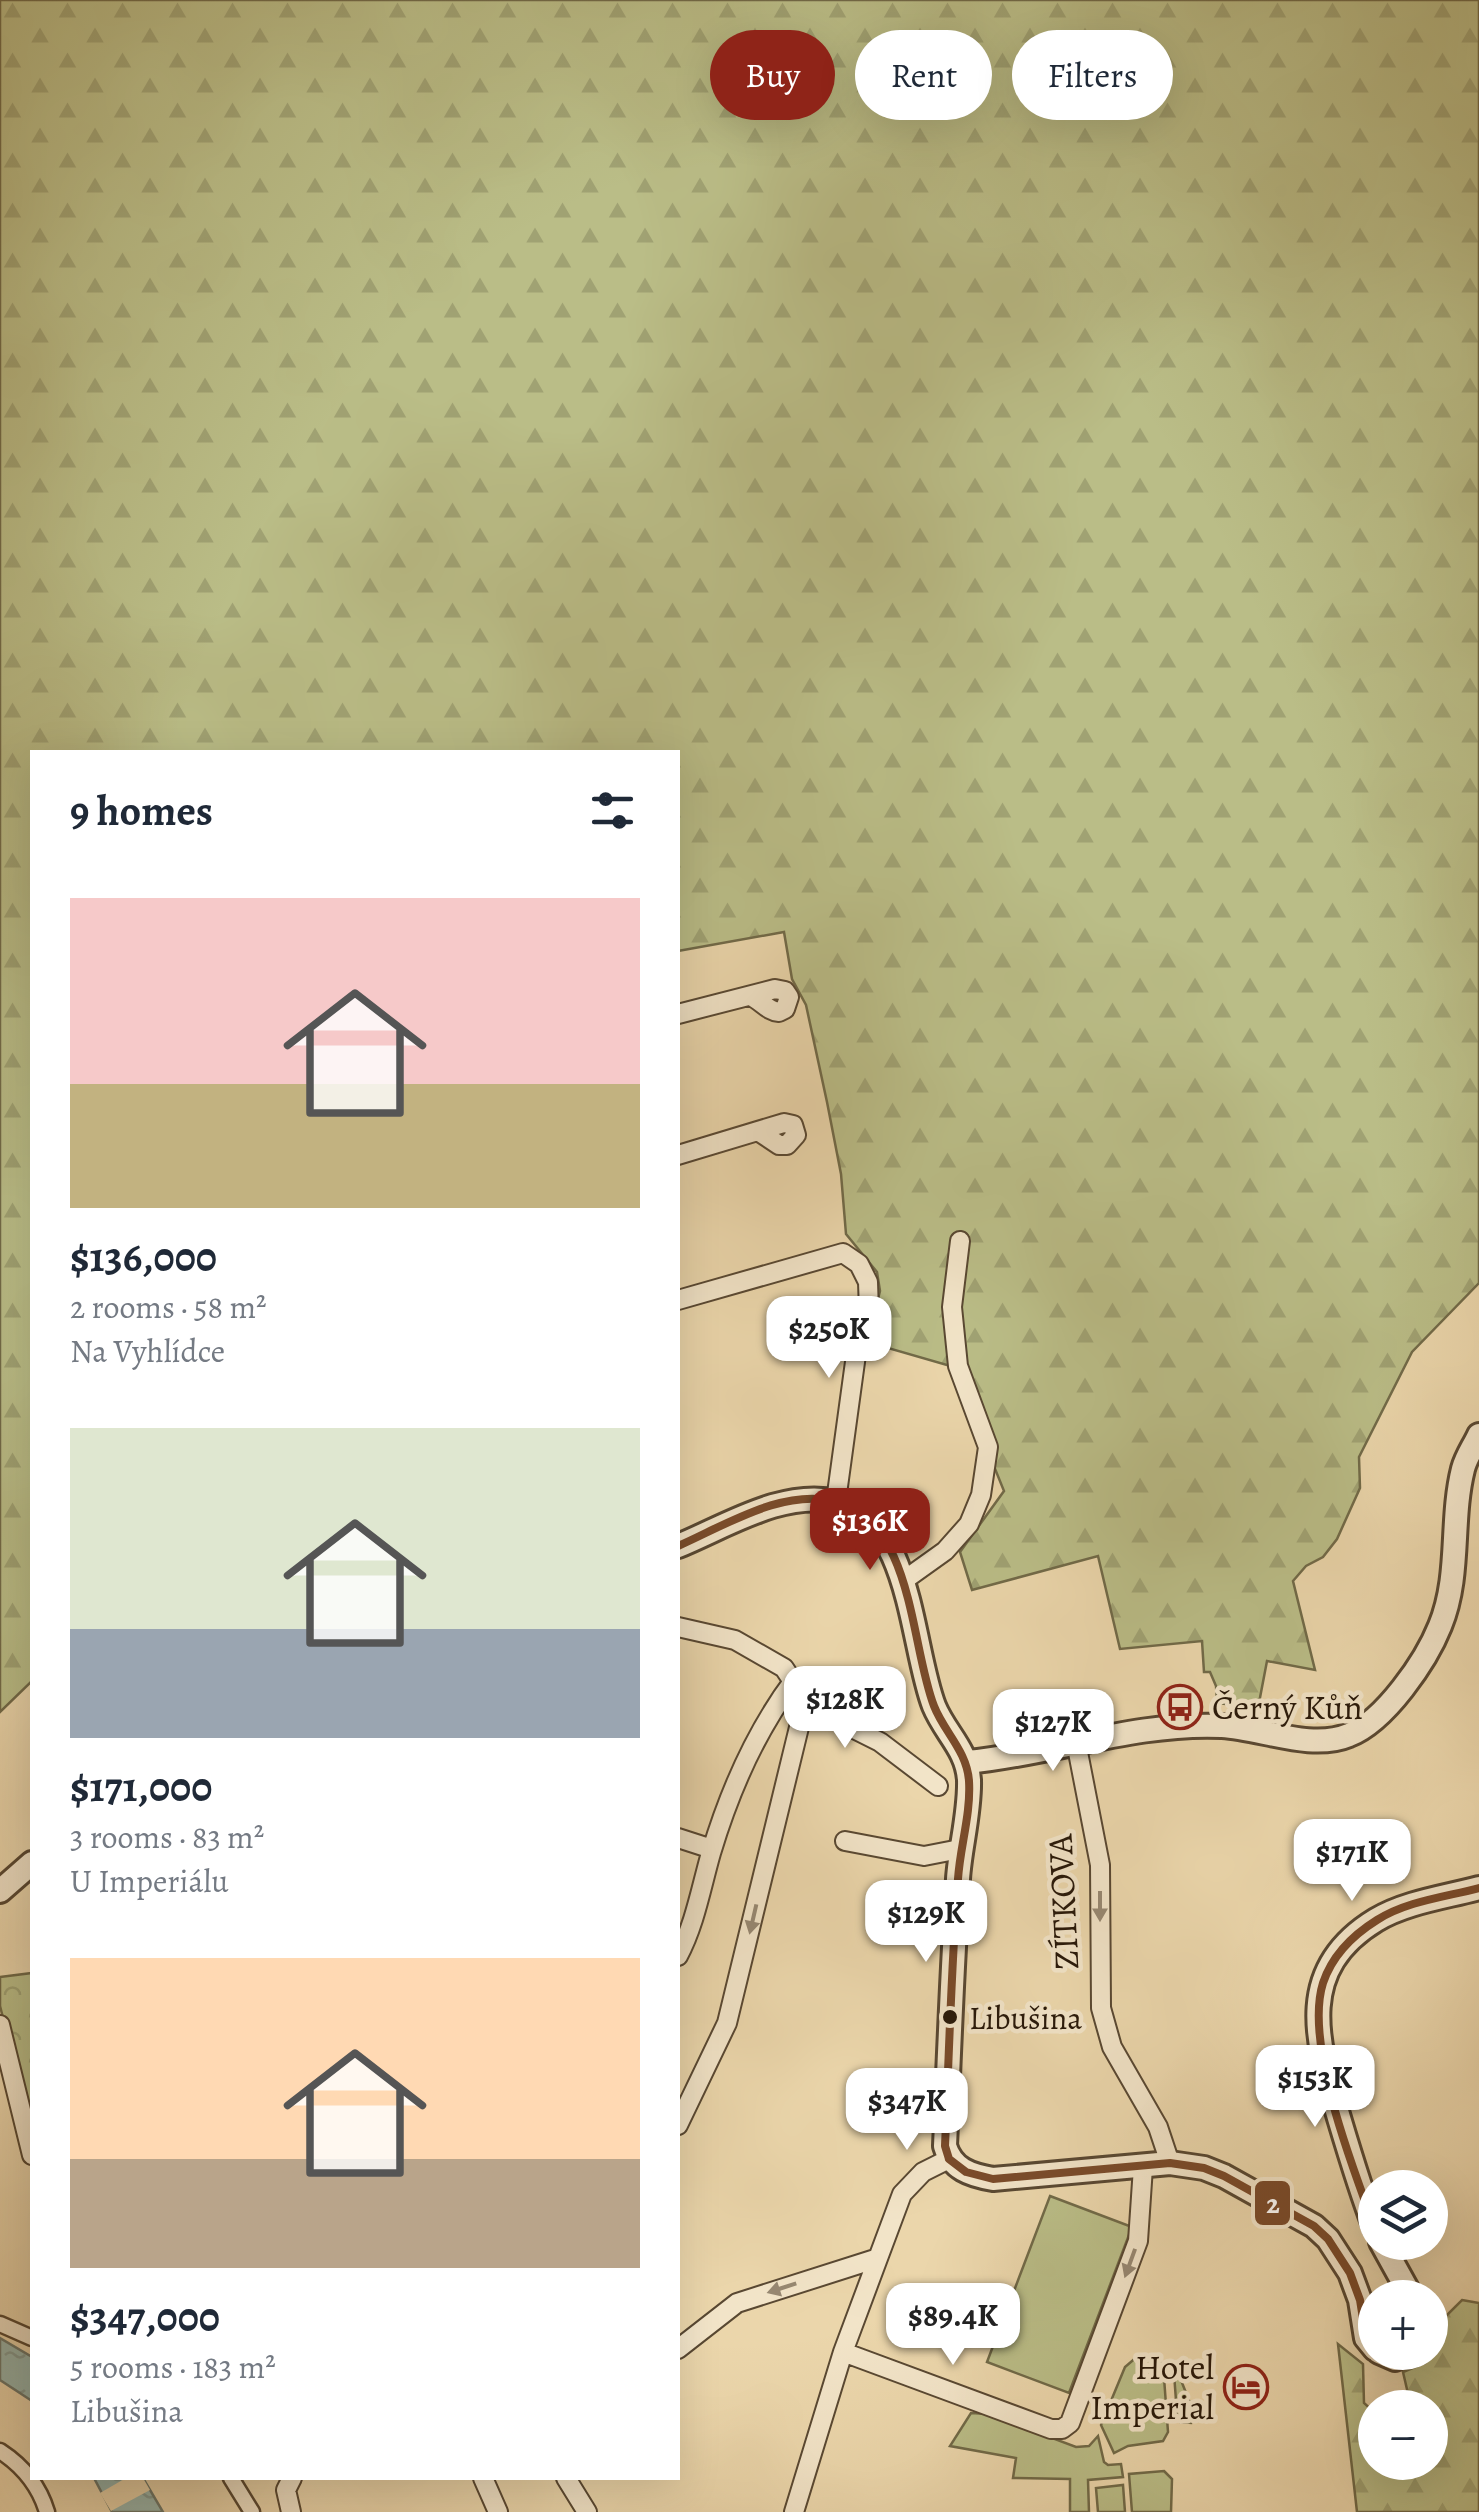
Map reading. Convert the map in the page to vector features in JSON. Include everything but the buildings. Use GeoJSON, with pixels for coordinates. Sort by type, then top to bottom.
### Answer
{"type":"FeatureCollection","features":[{"type":"Feature","properties":{"kind":"street"},"geometry":{"type":"LineString","coordinates":[[680,1014],[750,996]]}},
{"type":"Feature","properties":{"kind":"street"},"geometry":{"type":"LineString","coordinates":[[680,1153],[758,1131]]}},
{"type":"Feature","properties":{"kind":"street"},"geometry":{"type":"LineString","coordinates":[[903,1581],[945,1551],[968,1524],[981,1495],[988,1447],[958,1366],[952,1307],[960,1241]]}},
{"type":"Feature","properties":{"kind":"street"},"geometry":{"type":"LineString","coordinates":[[680,1299],[843,1253],[859,1264],[868,1282],[869,1311],[858,1340],[836,1501]]}},
{"type":"Feature","properties":{"kind":"street"},"geometry":{"type":"LineString","coordinates":[[967,1762],[1179,1726],[1224,1726],[1318,1740],[1338,1739],[1371,1723],[1420,1664],[1440,1626],[1456,1568],[1457,1507],[1463,1466],[1479,1435]]}},
{"type":"Feature","properties":{"kind":"street"},"geometry":{"type":"LineString","coordinates":[[680,1545],[790,1502],[836,1501],[880,1530],[903,1581],[933,1702],[967,1762],[969,1784],[960,1849],[945,2146],[949,2159],[966,2172],[993,2178],[1170,2163],[1204,2168],[1314,2226],[1328,2239],[1350,2273],[1358,2295]]}},
{"type":"Feature","properties":{"kind":"street"},"geometry":{"type":"LineString","coordinates":[[680,1627],[735,1640],[784,1668],[810,1707],[880,1742],[938,1786]]}},
{"type":"Feature","properties":{"kind":"street"},"geometry":{"type":"LineString","coordinates":[[680,1952],[688,1937],[712,1848],[771,1711],[794,1680]]}},
{"type":"Feature","properties":{"kind":"street"},"geometry":{"type":"LineString","coordinates":[[680,2121],[727,2023],[741,1970],[802,1715],[794,1680]]}},
{"type":"Feature","properties":{"kind":"street","name":"ZÍTKOVA"},"geometry":{"type":"LineString","coordinates":[[1076,1742],[1100,1865],[1101,2008],[1112,2047],[1158,2127],[1170,2163]]}},
{"type":"Feature","properties":{"kind":"street"},"geometry":{"type":"LineString","coordinates":[[680,1839],[712,1848]]}},
{"type":"Feature","properties":{"kind":"street"},"geometry":{"type":"LineString","coordinates":[[846,1840],[924,1856],[960,1849]]}},
{"type":"Feature","properties":{"kind":"street"},"geometry":{"type":"LineString","coordinates":[[0,1890],[30,1865]]}},
{"type":"Feature","properties":{"kind":"street"},"geometry":{"type":"LineString","coordinates":[[1358,2173],[1320,2051],[1316,2016],[1324,1982],[1338,1954],[1375,1920],[1392,1911],[1479,1888]]}},
{"type":"Feature","properties":{"kind":"street"},"geometry":{"type":"LineString","coordinates":[[0,2025],[30,2147]]}},
{"type":"Feature","properties":{"kind":"street"},"geometry":{"type":"LineString","coordinates":[[794,2512],[843,2352],[902,2194],[923,2172],[949,2159]]}},
{"type":"Feature","properties":{"kind":"street"},"geometry":{"type":"LineString","coordinates":[[843,2352],[1051,2429],[1062,2429],[1070,2423],[1138,2240],[1143,2168]]}},
{"type":"Feature","properties":{"kind":"street"},"geometry":{"type":"LineString","coordinates":[[680,2347],[738,2302],[875,2259]]}},
{"type":"Feature","properties":{"kind":"street"},"geometry":{"type":"LineString","coordinates":[[0,2324],[30,2337]]}},
{"type":"Feature","properties":{"kind":"street"},"geometry":{"type":"LineString","coordinates":[[0,2451],[20,2464],[30,2479]]}},
{"type":"Feature","properties":{"kind":"street"},"geometry":{"type":"LineString","coordinates":[[31,2480],[47,2512]]}},
{"type":"Feature","properties":{"kind":"street"},"geometry":{"type":"LineString","coordinates":[[232,2480],[252,2512]]}},
{"type":"Feature","properties":{"kind":"street"},"geometry":{"type":"LineString","coordinates":[[484,2480],[498,2512]]}},
{"type":"Feature","properties":{"kind":"street"},"geometry":{"type":"LineString","coordinates":[[567,2480],[587,2512]]}},
{"type":"Feature","properties":{"kind":"street"},"geometry":{"type":"LineString","coordinates":[[289,2484],[291,2512]]}},
{"type":"Feature","properties":{"kind":"green space"},"geometry":{"type":"Polygon","coordinates":[[[0,0],[1479,0],[1479,1283],[1412,1352],[1359,1457],[1360,1488],[1337,1539],[1323,1557],[1306,1566],[1293,1581],[1315,1670],[1267,1661],[1258,1708],[1217,1703],[1216,1686],[1210,1672],[1204,1672],[1202,1641],[1120,1649],[1098,1556],[972,1590],[960,1552],[1004,1491],[954,1367],[867,1342],[880,1291],[877,1272],[846,1234],[841,1174],[827,1102],[806,1005],[792,979],[784,932],[680,951],[680,750],[30,750],[30,1683],[0,1712],[0,0]]]}},
{"type":"Feature","properties":{"kind":"green space"},"geometry":{"type":"Polygon","coordinates":[[[30,1973],[30,2124],[0,2006],[0,1977],[30,1973]]]}},
{"type":"Feature","properties":{"kind":"green space"},"geometry":{"type":"Polygon","coordinates":[[[1050,2196],[1132,2227],[1069,2393],[987,2362],[1050,2196]]]}},
{"type":"Feature","properties":{"kind":"green space"},"geometry":{"type":"Polygon","coordinates":[[[1462,2300],[1479,2303],[1479,2512],[1357,2512],[1338,2344],[1358,2360],[1358,2370],[1363,2370],[1364,2390],[1358,2390],[1358,2480],[1448,2480],[1448,2390],[1407,2390],[1403,2372],[1448,2370],[1448,2314],[1462,2300]]]}},
{"type":"Feature","properties":{"kind":"green space"},"geometry":{"type":"Polygon","coordinates":[[[1139,2355],[1152,2356],[1163,2364],[1168,2432],[1163,2441],[1128,2446],[1114,2453],[1101,2425],[1125,2367],[1139,2355]]]}},
{"type":"Feature","properties":{"kind":"green space"},"geometry":{"type":"Polygon","coordinates":[[[1173,2360],[1192,2408],[1191,2423],[1180,2422],[1177,2414],[1173,2360]]]}},
{"type":"Feature","properties":{"kind":"green space"},"geometry":{"type":"Polygon","coordinates":[[[971,2413],[988,2414],[1076,2447],[1089,2446],[1098,2436],[1104,2462],[1121,2464],[1123,2477],[1088,2480],[1089,2512],[1070,2512],[1070,2479],[1013,2478],[1016,2458],[950,2446],[971,2413]]]}},
{"type":"Feature","properties":{"kind":"green space"},"geometry":{"type":"Polygon","coordinates":[[[1164,2471],[1172,2479],[1171,2512],[1132,2512],[1129,2474],[1164,2471]]]}},
{"type":"Feature","properties":{"kind":"green space"},"geometry":{"type":"Polygon","coordinates":[[[1123,2485],[1125,2512],[1098,2512],[1096,2488],[1123,2485]]]}},
{"type":"Feature","properties":{"kind":"water"},"geometry":{"type":"Polygon","coordinates":[[[0,2338],[30,2356],[30,2400],[0,2380],[0,2338]]]}},
{"type":"Feature","properties":{"kind":"water"},"geometry":{"type":"Polygon","coordinates":[[[95,2480],[144,2480],[163,2512],[112,2512],[95,2480]]]}},
{"type":"Feature","properties":{"kind":"pier"},"geometry":{"type":"Polygon","coordinates":[[[123,2480],[144,2480],[150,2490],[111,2511],[100,2493],[123,2480]]]}},
{"type":"Feature","properties":{"kind":"transit line","name":"2"},"geometry":{"type":"LineString","coordinates":[[680,1545],[755,1511],[796,1500],[817,1499],[837,1502],[862,1515],[881,1534],[895,1560],[934,1706],[960,1751],[969,1781],[954,1946],[945,2146],[949,2159]]}},
{"type":"Feature","properties":{"kind":"transit line","name":"2"},"geometry":{"type":"LineString","coordinates":[[1358,2180],[1325,2071],[1319,2008],[1323,1983],[1344,1947],[1377,1920],[1413,1904],[1479,1888]]}},
{"type":"Feature","properties":{"kind":"transit line","name":"2"},"geometry":{"type":"LineString","coordinates":[[949,2159],[966,2172],[993,2179],[1170,2163],[1204,2168],[1314,2226],[1328,2239],[1350,2273],[1358,2295]]}},
{"type":"Feature","properties":{"kind":"place","name":"Černý Kůň"},"geometry":{"type":"Point","coordinates":[1180,1707]}},
{"type":"Feature","properties":{"kind":"place","name":"Libušina"},"geometry":{"type":"Point","coordinates":[950,2017]}},
{"type":"Feature","properties":{"kind":"place","name":"Hotel Imperial"},"geometry":{"type":"Point","coordinates":[1246,2387]}}]}
